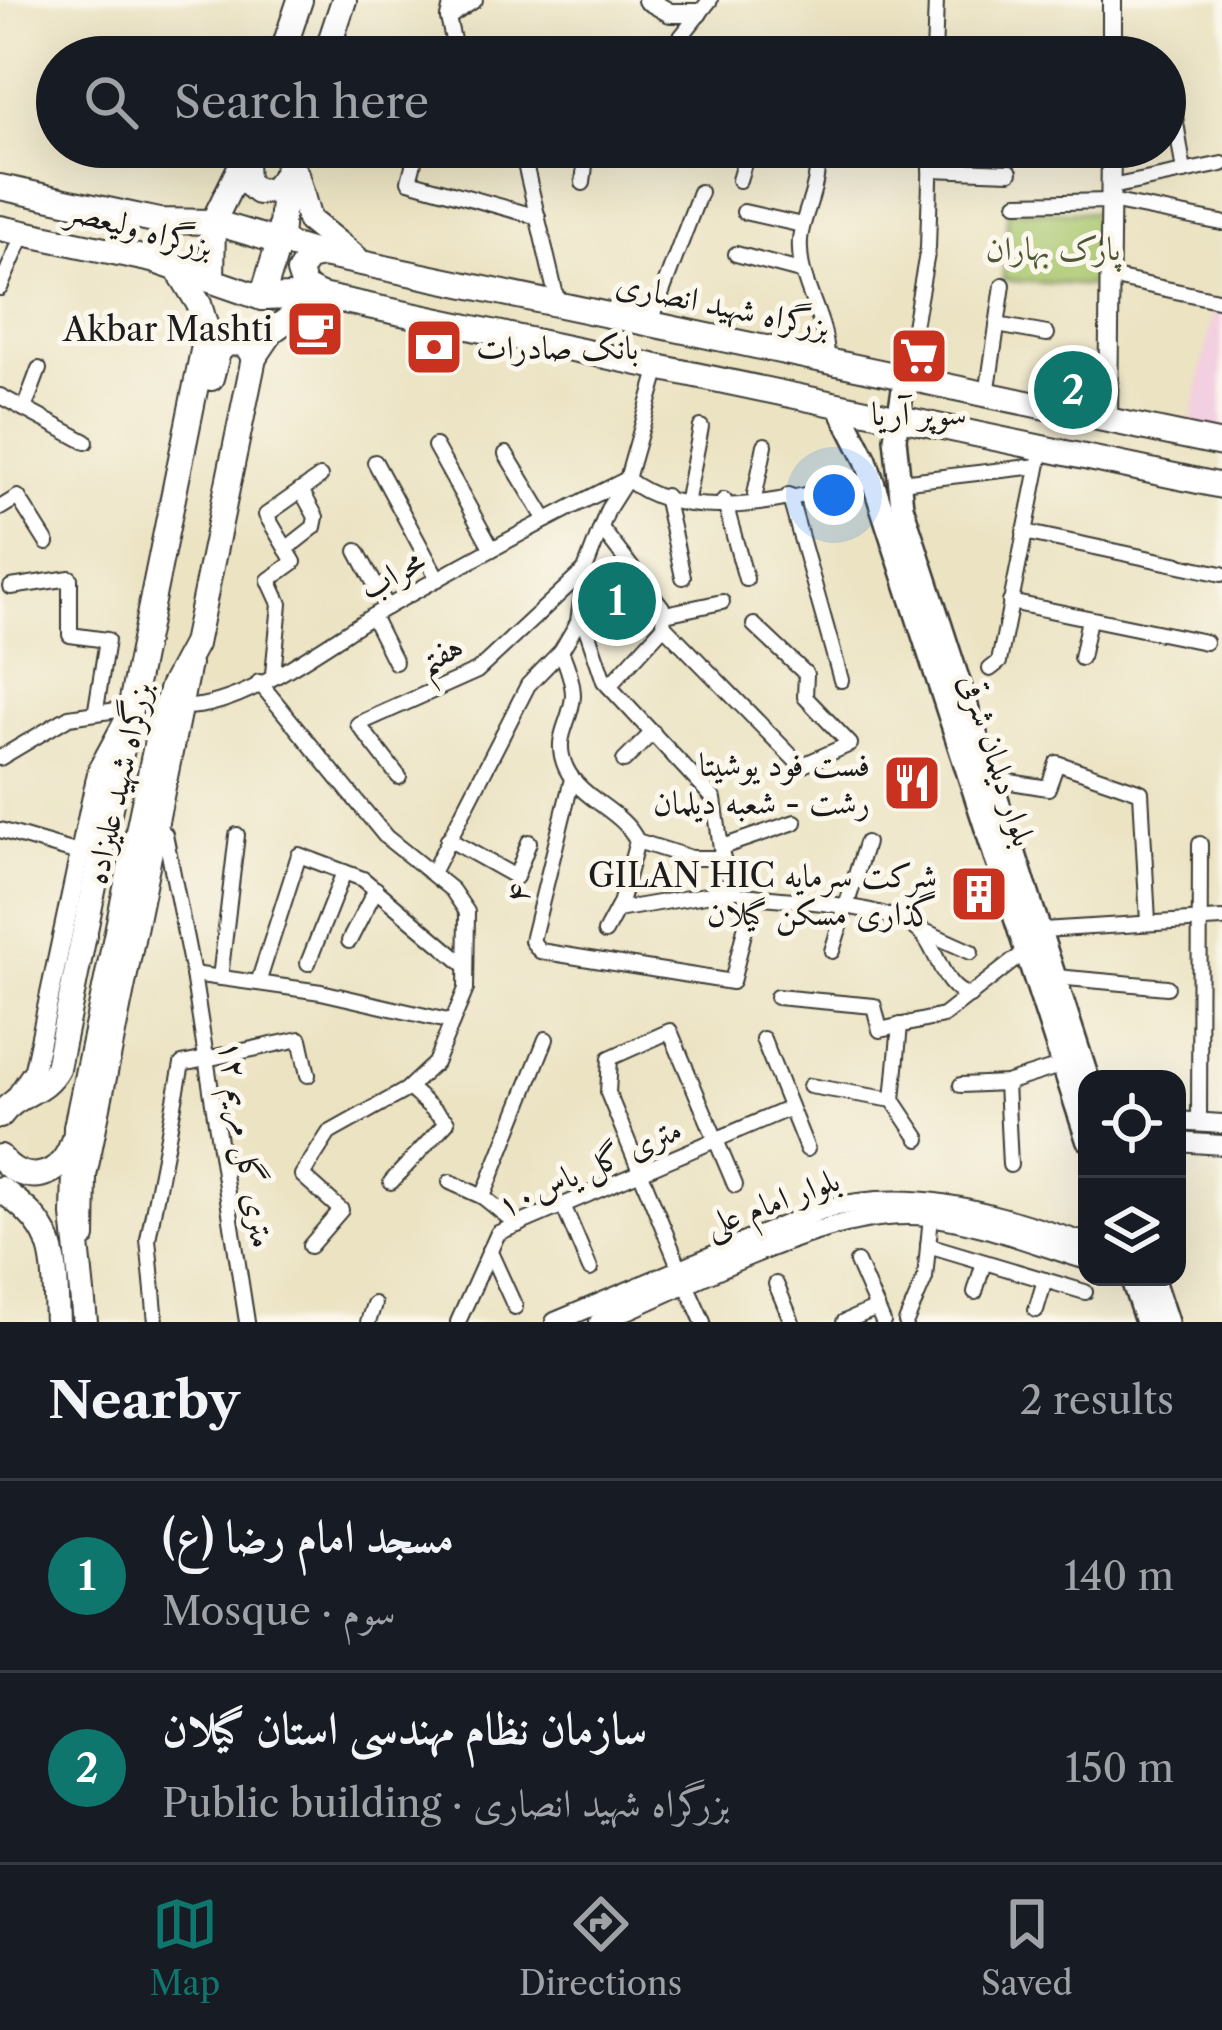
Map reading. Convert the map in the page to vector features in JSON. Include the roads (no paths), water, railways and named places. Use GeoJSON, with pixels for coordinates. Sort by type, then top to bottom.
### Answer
{"type":"FeatureCollection","features":[{"type":"Feature","properties":{"kind":"highway"},"geometry":{"type":"LineString","coordinates":[[288,36],[300,0]]}},
{"type":"Feature","properties":{"kind":"highway"},"geometry":{"type":"LineString","coordinates":[[332,36],[344,0]]}},
{"type":"Feature","properties":{"kind":"highway"},"geometry":{"type":"LineString","coordinates":[[212,280],[213,222],[241,168]]}},
{"type":"Feature","properties":{"kind":"highway"},"geometry":{"type":"LineString","coordinates":[[247,168],[246,182],[258,192],[274,190],[285,175]]}},
{"type":"Feature","properties":{"kind":"highway"},"geometry":{"type":"LineString","coordinates":[[262,298],[280,239],[288,168]]}},
{"type":"Feature","properties":{"kind":"highway"},"geometry":{"type":"LineString","coordinates":[[296,168],[305,215],[363,263]]}},
{"type":"Feature","properties":{"kind":"highway","name":"بزرگراه ولیعصر"},"geometry":{"type":"LineString","coordinates":[[0,187],[159,220],[213,222]]}},
{"type":"Feature","properties":{"kind":"highway"},"geometry":{"type":"LineString","coordinates":[[159,220],[172,230],[176,245],[165,264]]}},
{"type":"Feature","properties":{"kind":"highway","name":"بزرگراه شهید انصاری"},"geometry":{"type":"LineString","coordinates":[[213,222],[322,255],[827,361],[1040,457],[1222,483]]}},
{"type":"Feature","properties":{"kind":"highway","name":"بزرگراه ولیعصر"},"geometry":{"type":"LineString","coordinates":[[12,231],[165,264],[262,298]]}},
{"type":"Feature","properties":{"kind":"highway"},"geometry":{"type":"LineString","coordinates":[[186,438],[199,419],[222,346],[243,343],[254,358],[272,330],[321,296],[304,287],[299,272],[308,258],[322,255]]}},
{"type":"Feature","properties":{"kind":"highway","name":"بزرگراه شهید علیزاده"},"geometry":{"type":"LineString","coordinates":[[2,1113],[45,1085],[57,1068],[207,331],[200,304],[165,264]]}},
{"type":"Feature","properties":{"kind":"highway","name":"بزرگراه شهید انصاری"},"geometry":{"type":"LineString","coordinates":[[262,298],[321,296],[838,405],[987,394],[1222,444]]}},
{"type":"Feature","properties":{"kind":"highway","name":"بزرگراه شهید علیزاده"},"geometry":{"type":"LineString","coordinates":[[85,1318],[74,1215],[76,1126],[162,720],[175,680],[195,644],[254,358]]}},
{"type":"Feature","properties":{"kind":"highway"},"geometry":{"type":"LineString","coordinates":[[1160,431],[1157,446],[1164,457],[1222,483]]}},
{"type":"Feature","properties":{"kind":"highway"},"geometry":{"type":"LineString","coordinates":[[0,1157],[22,1175],[51,1172],[69,1154],[76,1126]]}},
{"type":"Feature","properties":{"kind":"highway"},"geometry":{"type":"LineString","coordinates":[[0,1189],[37,1216],[46,1229],[57,1322]]}},
{"type":"Feature","properties":{"kind":"main road"},"geometry":{"type":"LineString","coordinates":[[647,0],[670,13],[699,4]]}},
{"type":"Feature","properties":{"kind":"main road"},"geometry":{"type":"LineString","coordinates":[[1112,0],[1112,36]]}},
{"type":"Feature","properties":{"kind":"main road"},"geometry":{"type":"LineString","coordinates":[[1108,420],[1111,168]]}},
{"type":"Feature","properties":{"kind":"main road","name":"بلوار دیلمان شرقی"},"geometry":{"type":"LineString","coordinates":[[902,398],[902,506],[1085,1070]]}},
{"type":"Feature","properties":{"kind":"main road","name":"بلوار دیلمان شرقی"},"geometry":{"type":"LineString","coordinates":[[838,405],[859,440],[872,478],[1078,1110]]}},
{"type":"Feature","properties":{"kind":"main road"},"geometry":{"type":"LineString","coordinates":[[859,440],[862,419],[879,419],[902,506]]}},
{"type":"Feature","properties":{"kind":"main road"},"geometry":{"type":"LineString","coordinates":[[85,1318],[87,1176],[195,644]]}},
{"type":"Feature","properties":{"kind":"main road"},"geometry":{"type":"LineString","coordinates":[[1026,951],[1042,931]]}},
{"type":"Feature","properties":{"kind":"main road"},"geometry":{"type":"LineString","coordinates":[[1186,1121],[1222,1124]]}},
{"type":"Feature","properties":{"kind":"main road"},"geometry":{"type":"LineString","coordinates":[[1186,1143],[1222,1147]]}},
{"type":"Feature","properties":{"kind":"main road","name":"بلوار امام علی"},"geometry":{"type":"LineString","coordinates":[[599,1322],[821,1210],[894,1197],[978,1210],[1078,1240]]}},
{"type":"Feature","properties":{"kind":"main road","name":"بلوار امام علی"},"geometry":{"type":"LineString","coordinates":[[555,1322],[863,1217],[931,1216],[1078,1257]]}},
{"type":"Feature","properties":{"kind":"main road"},"geometry":{"type":"LineString","coordinates":[[1134,1286],[1146,1322]]}},
{"type":"Feature","properties":{"kind":"main road"},"geometry":{"type":"LineString","coordinates":[[1155,1286],[1167,1322]]}},
{"type":"Feature","properties":{"kind":"street"},"geometry":{"type":"LineString","coordinates":[[452,0],[448,18],[453,36]]}},
{"type":"Feature","properties":{"kind":"street"},"geometry":{"type":"LineString","coordinates":[[448,18],[475,0]]}},
{"type":"Feature","properties":{"kind":"street"},"geometry":{"type":"LineString","coordinates":[[935,36],[936,0]]}},
{"type":"Feature","properties":{"kind":"street"},"geometry":{"type":"LineString","coordinates":[[678,36],[699,4]]}},
{"type":"Feature","properties":{"kind":"street"},"geometry":{"type":"LineString","coordinates":[[1017,203],[1111,194],[1222,164]]}},
{"type":"Feature","properties":{"kind":"street"},"geometry":{"type":"LineString","coordinates":[[412,168],[409,181],[538,217]]}},
{"type":"Feature","properties":{"kind":"street"},"geometry":{"type":"LineString","coordinates":[[526,168],[558,304]]}},
{"type":"Feature","properties":{"kind":"street"},"geometry":{"type":"LineString","coordinates":[[583,183],[585,168]]}},
{"type":"Feature","properties":{"kind":"street"},"geometry":{"type":"LineString","coordinates":[[739,180],[742,168]]}},
{"type":"Feature","properties":{"kind":"street"},"geometry":{"type":"LineString","coordinates":[[818,168],[802,225],[800,271],[827,333],[827,361]]}},
{"type":"Feature","properties":{"kind":"street"},"geometry":{"type":"LineString","coordinates":[[1183,168],[1184,172]]}},
{"type":"Feature","properties":{"kind":"street"},"geometry":{"type":"LineString","coordinates":[[902,398],[928,248],[931,169],[1010,172]]}},
{"type":"Feature","properties":{"kind":"street"},"geometry":{"type":"LineString","coordinates":[[650,324],[700,192]]}},
{"type":"Feature","properties":{"kind":"street"},"geometry":{"type":"LineString","coordinates":[[1111,194],[1222,223]]}},
{"type":"Feature","properties":{"kind":"street"},"geometry":{"type":"LineString","coordinates":[[744,212],[802,225]]}},
{"type":"Feature","properties":{"kind":"street"},"geometry":{"type":"LineString","coordinates":[[0,288],[12,231]]}},
{"type":"Feature","properties":{"kind":"street"},"geometry":{"type":"LineString","coordinates":[[736,254],[800,271]]}},
{"type":"Feature","properties":{"kind":"street"},"geometry":{"type":"LineString","coordinates":[[1110,277],[1222,301]]}},
{"type":"Feature","properties":{"kind":"street"},"geometry":{"type":"LineString","coordinates":[[987,394],[1003,285]]}},
{"type":"Feature","properties":{"kind":"street"},"geometry":{"type":"LineString","coordinates":[[997,325],[1047,334]]}},
{"type":"Feature","properties":{"kind":"street"},"geometry":{"type":"LineString","coordinates":[[432,873],[528,685],[561,651],[580,610],[585,570],[627,479],[659,367]]}},
{"type":"Feature","properties":{"kind":"street"},"geometry":{"type":"LineString","coordinates":[[24,409],[39,369]]}},
{"type":"Feature","properties":{"kind":"street"},"geometry":{"type":"LineString","coordinates":[[0,396],[86,442]]}},
{"type":"Feature","properties":{"kind":"street"},"geometry":{"type":"LineString","coordinates":[[687,499],[701,427]]}},
{"type":"Feature","properties":{"kind":"street"},"geometry":{"type":"LineString","coordinates":[[755,494],[765,445]]}},
{"type":"Feature","properties":{"kind":"street"},"geometry":{"type":"LineString","coordinates":[[435,446],[492,549]]}},
{"type":"Feature","properties":{"kind":"street"},"geometry":{"type":"LineString","coordinates":[[506,454],[546,520]]}},
{"type":"Feature","properties":{"kind":"street"},"geometry":{"type":"LineString","coordinates":[[900,482],[1040,457],[999,662],[990,669]]}},
{"type":"Feature","properties":{"kind":"street"},"geometry":{"type":"LineString","coordinates":[[375,462],[438,579]]}},
{"type":"Feature","properties":{"kind":"street"},"geometry":{"type":"LineString","coordinates":[[290,555],[266,515],[320,477]]}},
{"type":"Feature","properties":{"kind":"street"},"geometry":{"type":"LineString","coordinates":[[627,479],[686,504],[789,495],[872,478]]}},
{"type":"Feature","properties":{"kind":"street"},"geometry":{"type":"LineString","coordinates":[[627,479],[687,499],[724,502],[872,478]]}},
{"type":"Feature","properties":{"kind":"street","name":"محراب"},"geometry":{"type":"LineString","coordinates":[[183,706],[208,707],[266,678],[492,549],[627,479]]}},
{"type":"Feature","properties":{"kind":"street"},"geometry":{"type":"LineString","coordinates":[[301,490],[316,517],[314,527],[269,580],[280,604],[266,678],[386,837],[432,873],[467,912],[466,989],[435,1063],[409,1088],[329,1133],[302,1174],[341,1210],[310,1246]]}},
{"type":"Feature","properties":{"kind":"street"},"geometry":{"type":"LineString","coordinates":[[789,495],[841,680]]}},
{"type":"Feature","properties":{"kind":"street"},"geometry":{"type":"LineString","coordinates":[[665,496],[683,578]]}},
{"type":"Feature","properties":{"kind":"street"},"geometry":{"type":"LineString","coordinates":[[0,508],[18,497],[47,543]]}},
{"type":"Feature","properties":{"kind":"street"},"geometry":{"type":"LineString","coordinates":[[724,502],[746,579]]}},
{"type":"Feature","properties":{"kind":"street"},"geometry":{"type":"LineString","coordinates":[[601,528],[665,620],[801,766],[850,744],[805,697],[806,674],[754,625]]}},
{"type":"Feature","properties":{"kind":"street"},"geometry":{"type":"LineString","coordinates":[[1024,532],[1222,574]]}},
{"type":"Feature","properties":{"kind":"street"},"geometry":{"type":"LineString","coordinates":[[357,551],[387,607]]}},
{"type":"Feature","properties":{"kind":"street","name":"هفتم"},"geometry":{"type":"LineString","coordinates":[[399,777],[358,724],[477,670],[585,570]]}},
{"type":"Feature","properties":{"kind":"street"},"geometry":{"type":"LineString","coordinates":[[11,587],[70,578],[70,634],[107,640],[96,709]]}},
{"type":"Feature","properties":{"kind":"street"},"geometry":{"type":"LineString","coordinates":[[609,686],[665,620],[722,602]]}},
{"type":"Feature","properties":{"kind":"street"},"geometry":{"type":"LineString","coordinates":[[1010,602],[1204,642]]}},
{"type":"Feature","properties":{"kind":"street"},"geometry":{"type":"LineString","coordinates":[[580,610],[595,662],[609,686],[714,799],[735,890]]}},
{"type":"Feature","properties":{"kind":"street"},"geometry":{"type":"LineString","coordinates":[[372,616],[395,662]]}},
{"type":"Feature","properties":{"kind":"street"},"geometry":{"type":"LineString","coordinates":[[1081,658],[1089,619]]}},
{"type":"Feature","properties":{"kind":"street"},"geometry":{"type":"LineString","coordinates":[[561,651],[573,692],[560,730],[560,750],[572,779],[590,800],[622,820],[637,841],[691,858],[723,852],[795,821]]}},
{"type":"Feature","properties":{"kind":"street"},"geometry":{"type":"LineString","coordinates":[[1,754],[42,729],[96,709],[131,708]]}},
{"type":"Feature","properties":{"kind":"street"},"geometry":{"type":"LineString","coordinates":[[623,761],[653,732]]}},
{"type":"Feature","properties":{"kind":"street"},"geometry":{"type":"LineString","coordinates":[[992,779],[1048,788],[1057,764],[1141,792],[1148,922]]}},
{"type":"Feature","properties":{"kind":"street","name":"۴"},"geometry":{"type":"LineString","coordinates":[[572,779],[532,941],[540,952],[732,982],[752,896]]}},
{"type":"Feature","properties":{"kind":"street"},"geometry":{"type":"LineString","coordinates":[[0,830],[75,852]]}},
{"type":"Feature","properties":{"kind":"street","name":"۱۲ متری گل مریم"},"geometry":{"type":"LineString","coordinates":[[158,830],[165,834],[193,974],[247,1322]]}},
{"type":"Feature","properties":{"kind":"street"},"geometry":{"type":"LineString","coordinates":[[220,978],[237,835]]}},
{"type":"Feature","properties":{"kind":"street"},"geometry":{"type":"LineString","coordinates":[[448,839],[516,877],[529,842]]}},
{"type":"Feature","properties":{"kind":"street"},"geometry":{"type":"LineString","coordinates":[[605,932],[617,910],[637,841]]}},
{"type":"Feature","properties":{"kind":"street"},"geometry":{"type":"LineString","coordinates":[[832,951],[866,843]]}},
{"type":"Feature","properties":{"kind":"street"},"geometry":{"type":"LineString","coordinates":[[1199,1122],[1200,844]]}},
{"type":"Feature","properties":{"kind":"street"},"geometry":{"type":"LineString","coordinates":[[258,983],[298,855],[376,889],[466,966]]}},
{"type":"Feature","properties":{"kind":"street"},"geometry":{"type":"LineString","coordinates":[[308,962],[344,872]]}},
{"type":"Feature","properties":{"kind":"street"},"geometry":{"type":"LineString","coordinates":[[349,941],[376,889]]}},
{"type":"Feature","properties":{"kind":"street"},"geometry":{"type":"LineString","coordinates":[[617,910],[735,890],[842,908],[912,926],[970,952]]}},
{"type":"Feature","properties":{"kind":"street"},"geometry":{"type":"LineString","coordinates":[[1042,931],[1222,919]]}},
{"type":"Feature","properties":{"kind":"street"},"geometry":{"type":"LineString","coordinates":[[912,926],[929,944],[953,988],[970,996]]}},
{"type":"Feature","properties":{"kind":"street"},"geometry":{"type":"LineString","coordinates":[[777,997],[874,1006],[880,1030],[943,1016],[1026,951]]}},
{"type":"Feature","properties":{"kind":"street"},"geometry":{"type":"LineString","coordinates":[[193,974],[452,1022]]}},
{"type":"Feature","properties":{"kind":"street"},"geometry":{"type":"LineString","coordinates":[[1056,977],[1167,987]]}},
{"type":"Feature","properties":{"kind":"street"},"geometry":{"type":"LineString","coordinates":[[1202,1003],[1222,1000]]}},
{"type":"Feature","properties":{"kind":"street"},"geometry":{"type":"LineString","coordinates":[[900,1025],[893,1100],[919,1139]]}},
{"type":"Feature","properties":{"kind":"street"},"geometry":{"type":"LineString","coordinates":[[703,1322],[608,1093],[610,1058],[670,1030],[735,1186]]}},
{"type":"Feature","properties":{"kind":"street"},"geometry":{"type":"LineString","coordinates":[[156,1322],[148,1239],[182,1064],[299,1039],[308,1075]]}},
{"type":"Feature","properties":{"kind":"street"},"geometry":{"type":"LineString","coordinates":[[483,1197],[546,1039]]}},
{"type":"Feature","properties":{"kind":"street"},"geometry":{"type":"LineString","coordinates":[[763,1039],[808,1149]]}},
{"type":"Feature","properties":{"kind":"street"},"geometry":{"type":"LineString","coordinates":[[961,1085],[1006,1083],[1063,1065]]}},
{"type":"Feature","properties":{"kind":"street"},"geometry":{"type":"LineString","coordinates":[[1006,1083],[1010,1165]]}},
{"type":"Feature","properties":{"kind":"street"},"geometry":{"type":"LineString","coordinates":[[810,1086],[893,1100]]}},
{"type":"Feature","properties":{"kind":"street"},"geometry":{"type":"LineString","coordinates":[[391,1181],[447,1122],[409,1088]]}},
{"type":"Feature","properties":{"kind":"street","name":"۱۰متری گل یاس"},"geometry":{"type":"LineString","coordinates":[[458,1322],[498,1233],[790,1108]]}},
{"type":"Feature","properties":{"kind":"street"},"geometry":{"type":"LineString","coordinates":[[450,1182],[483,1197],[518,1225]]}},
{"type":"Feature","properties":{"kind":"street"},"geometry":{"type":"LineString","coordinates":[[563,1205],[590,1269]]}},
{"type":"Feature","properties":{"kind":"street"},"geometry":{"type":"LineString","coordinates":[[906,1322],[925,1278],[931,1216]]}},
{"type":"Feature","properties":{"kind":"street"},"geometry":{"type":"LineString","coordinates":[[928,1245],[1085,1292]]}},
{"type":"Feature","properties":{"kind":"street"},"geometry":{"type":"LineString","coordinates":[[489,1250],[515,1307]]}},
{"type":"Feature","properties":{"kind":"street"},"geometry":{"type":"LineString","coordinates":[[844,1322],[880,1315],[857,1262]]}},
{"type":"Feature","properties":{"kind":"street"},"geometry":{"type":"LineString","coordinates":[[975,1292],[984,1262]]}},
{"type":"Feature","properties":{"kind":"street"},"geometry":{"type":"LineString","coordinates":[[1036,1310],[1045,1280]]}},
{"type":"Feature","properties":{"kind":"street"},"geometry":{"type":"LineString","coordinates":[[776,1284],[792,1322]]}},
{"type":"Feature","properties":{"kind":"street"},"geometry":{"type":"LineString","coordinates":[[368,1322],[374,1304]]}},
{"type":"Feature","properties":{"kind":"place","name":"Akbar Mashti"},"geometry":{"type":"Point","coordinates":[315,329]}},
{"type":"Feature","properties":{"kind":"place","name":"بانک صادرات"},"geometry":{"type":"Point","coordinates":[434,347]}},
{"type":"Feature","properties":{"kind":"place","name":"سوپر آریا"},"geometry":{"type":"Point","coordinates":[919,356]}},
{"type":"Feature","properties":{"kind":"place","name":"سازمان نظام مهندسی استان گیلان"},"geometry":{"type":"Point","coordinates":[1073,390]}},
{"type":"Feature","properties":{"kind":"place","name":"مسجد امام رضا (ع)"},"geometry":{"type":"Point","coordinates":[617,601]}},
{"type":"Feature","properties":{"kind":"place","name":"فست فود یوشیتا رشت - شعبه دیلمان"},"geometry":{"type":"Point","coordinates":[912,783]}},
{"type":"Feature","properties":{"kind":"place","name":"GILAN HIC شرکت سرمایه گذاری مسکن گیلان"},"geometry":{"type":"Point","coordinates":[979,894]}},
{"type":"Feature","properties":{"kind":"park label","name":"پارک بهاران"},"geometry":{"type":"Point","coordinates":[1053,248]}}]}
